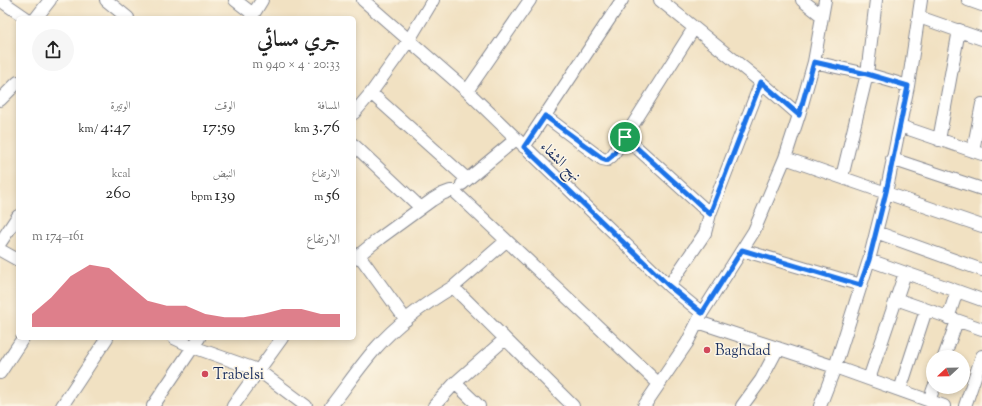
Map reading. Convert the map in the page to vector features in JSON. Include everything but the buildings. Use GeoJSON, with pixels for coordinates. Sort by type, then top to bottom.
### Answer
{"type":"FeatureCollection","features":[{"type":"Feature","properties":{"kind":"street"},"geometry":{"type":"LineString","coordinates":[[0,0],[23,16]]}},
{"type":"Feature","properties":{"kind":"street"},"geometry":{"type":"LineString","coordinates":[[38,16],[50,0]]}},
{"type":"Feature","properties":{"kind":"street"},"geometry":{"type":"LineString","coordinates":[[106,0],[126,16]]}},
{"type":"Feature","properties":{"kind":"street"},"geometry":{"type":"LineString","coordinates":[[234,0],[252,16],[262,0]]}},
{"type":"Feature","properties":{"kind":"street","name":"نهج الشفاء"},"geometry":{"type":"LineString","coordinates":[[363,0],[467,91],[700,317]]}},
{"type":"Feature","properties":{"kind":"street"},"geometry":{"type":"LineString","coordinates":[[356,112],[409,40],[433,0]]}},
{"type":"Feature","properties":{"kind":"street"},"geometry":{"type":"LineString","coordinates":[[467,91],[530,0]]}},
{"type":"Feature","properties":{"kind":"street"},"geometry":{"type":"LineString","coordinates":[[454,192],[467,179],[520,143],[545,116],[622,0]]}},
{"type":"Feature","properties":{"kind":"street"},"geometry":{"type":"LineString","coordinates":[[660,0],[761,82],[799,115]]}},
{"type":"Feature","properties":{"kind":"street"},"geometry":{"type":"LineString","coordinates":[[802,0],[822,16]]}},
{"type":"Feature","properties":{"kind":"street"},"geometry":{"type":"LineString","coordinates":[[644,406],[687,343],[700,317],[754,231],[785,158],[799,115],[814,62],[825,0]]}},
{"type":"Feature","properties":{"kind":"street"},"geometry":{"type":"LineString","coordinates":[[842,177],[867,74],[876,0]]}},
{"type":"Feature","properties":{"kind":"street"},"geometry":{"type":"LineString","coordinates":[[820,406],[835,367],[869,260],[886,192],[908,86],[921,0]]}},
{"type":"Feature","properties":{"kind":"street"},"geometry":{"type":"LineString","coordinates":[[968,0],[982,5]]}},
{"type":"Feature","properties":{"kind":"street"},"geometry":{"type":"LineString","coordinates":[[919,17],[959,30],[982,40]]}},
{"type":"Feature","properties":{"kind":"street"},"geometry":{"type":"LineString","coordinates":[[545,116],[602,158],[607,160],[612,156],[625,137],[694,28]]}},
{"type":"Feature","properties":{"kind":"street"},"geometry":{"type":"LineString","coordinates":[[939,140],[959,30]]}},
{"type":"Feature","properties":{"kind":"street"},"geometry":{"type":"LineString","coordinates":[[814,62],[867,74],[908,86]]}},
{"type":"Feature","properties":{"kind":"street"},"geometry":{"type":"LineString","coordinates":[[669,286],[705,233],[710,214],[761,82]]}},
{"type":"Feature","properties":{"kind":"street"},"geometry":{"type":"LineString","coordinates":[[0,100],[16,84]]}},
{"type":"Feature","properties":{"kind":"street"},"geometry":{"type":"LineString","coordinates":[[370,94],[467,179]]}},
{"type":"Feature","properties":{"kind":"street"},"geometry":{"type":"LineString","coordinates":[[900,126],[977,153],[982,104]]}},
{"type":"Feature","properties":{"kind":"street"},"geometry":{"type":"LineString","coordinates":[[625,137],[710,214]]}},
{"type":"Feature","properties":{"kind":"street"},"geometry":{"type":"LineString","coordinates":[[356,147],[421,208]]}},
{"type":"Feature","properties":{"kind":"street"},"geometry":{"type":"LineString","coordinates":[[785,158],[982,226]]}},
{"type":"Feature","properties":{"kind":"street"},"geometry":{"type":"LineString","coordinates":[[892,159],[982,189]]}},
{"type":"Feature","properties":{"kind":"street"},"geometry":{"type":"LineString","coordinates":[[406,320],[356,257],[442,194],[450,191],[454,192],[659,384]]}},
{"type":"Feature","properties":{"kind":"street"},"geometry":{"type":"LineString","coordinates":[[0,243],[16,219]]}},
{"type":"Feature","properties":{"kind":"street"},"geometry":{"type":"LineString","coordinates":[[876,232],[982,270]]}},
{"type":"Feature","properties":{"kind":"street"},"geometry":{"type":"LineString","coordinates":[[331,406],[376,347],[432,299],[453,287],[506,240]]}},
{"type":"Feature","properties":{"kind":"street"},"geometry":{"type":"LineString","coordinates":[[0,250],[16,259]]}},
{"type":"Feature","properties":{"kind":"street"},"geometry":{"type":"LineString","coordinates":[[742,250],[860,285]]}},
{"type":"Feature","properties":{"kind":"street"},"geometry":{"type":"LineString","coordinates":[[869,260],[982,300]]}},
{"type":"Feature","properties":{"kind":"street"},"geometry":{"type":"LineString","coordinates":[[869,379],[905,273]]}},
{"type":"Feature","properties":{"kind":"street"},"geometry":{"type":"LineString","coordinates":[[453,287],[573,406]]}},
{"type":"Feature","properties":{"kind":"street"},"geometry":{"type":"LineString","coordinates":[[946,350],[953,319],[957,291]]}},
{"type":"Feature","properties":{"kind":"street"},"geometry":{"type":"LineString","coordinates":[[896,299],[982,330]]}},
{"type":"Feature","properties":{"kind":"street"},"geometry":{"type":"LineString","coordinates":[[900,390],[926,310]]}},
{"type":"Feature","properties":{"kind":"street"},"geometry":{"type":"LineString","coordinates":[[700,317],[778,348],[944,406]]}},
{"type":"Feature","properties":{"kind":"street"},"geometry":{"type":"LineString","coordinates":[[434,406],[455,383],[505,339]]}},
{"type":"Feature","properties":{"kind":"street"},"geometry":{"type":"LineString","coordinates":[[0,373],[22,340]]}},
{"type":"Feature","properties":{"kind":"street"},"geometry":{"type":"LineString","coordinates":[[62,406],[106,340]]}},
{"type":"Feature","properties":{"kind":"street"},"geometry":{"type":"LineString","coordinates":[[183,340],[196,343],[258,370],[306,406]]}},
{"type":"Feature","properties":{"kind":"street"},"geometry":{"type":"LineString","coordinates":[[233,406],[280,340]]}},
{"type":"Feature","properties":{"kind":"street"},"geometry":{"type":"LineString","coordinates":[[153,406],[196,343]]}},
{"type":"Feature","properties":{"kind":"street"},"geometry":{"type":"LineString","coordinates":[[742,406],[762,380],[778,348]]}},
{"type":"Feature","properties":{"kind":"street"},"geometry":{"type":"LineString","coordinates":[[965,406],[982,356]]}},
{"type":"Feature","properties":{"kind":"street"},"geometry":{"type":"LineString","coordinates":[[455,383],[479,406]]}},
{"type":"Feature","properties":{"kind":"street"},"geometry":{"type":"LineString","coordinates":[[929,401],[932,394]]}},
{"type":"Feature","properties":{"kind":"place","name":"Baghdad"},"geometry":{"type":"Point","coordinates":[707,350]}},
{"type":"Feature","properties":{"kind":"place","name":"Trabelsi"},"geometry":{"type":"Point","coordinates":[205,374]}},
{"type":"Feature","properties":{"kind":"route"},"geometry":{"type":"LineString","coordinates":[[814,62],[867,74],[908,86],[886,192],[869,260],[860,285],[742,250],[702,313],[669,286],[524,147],[545,116],[602,158],[607,160],[612,156],[625,137],[710,214],[761,82],[799,115],[814,62]]}}]}
